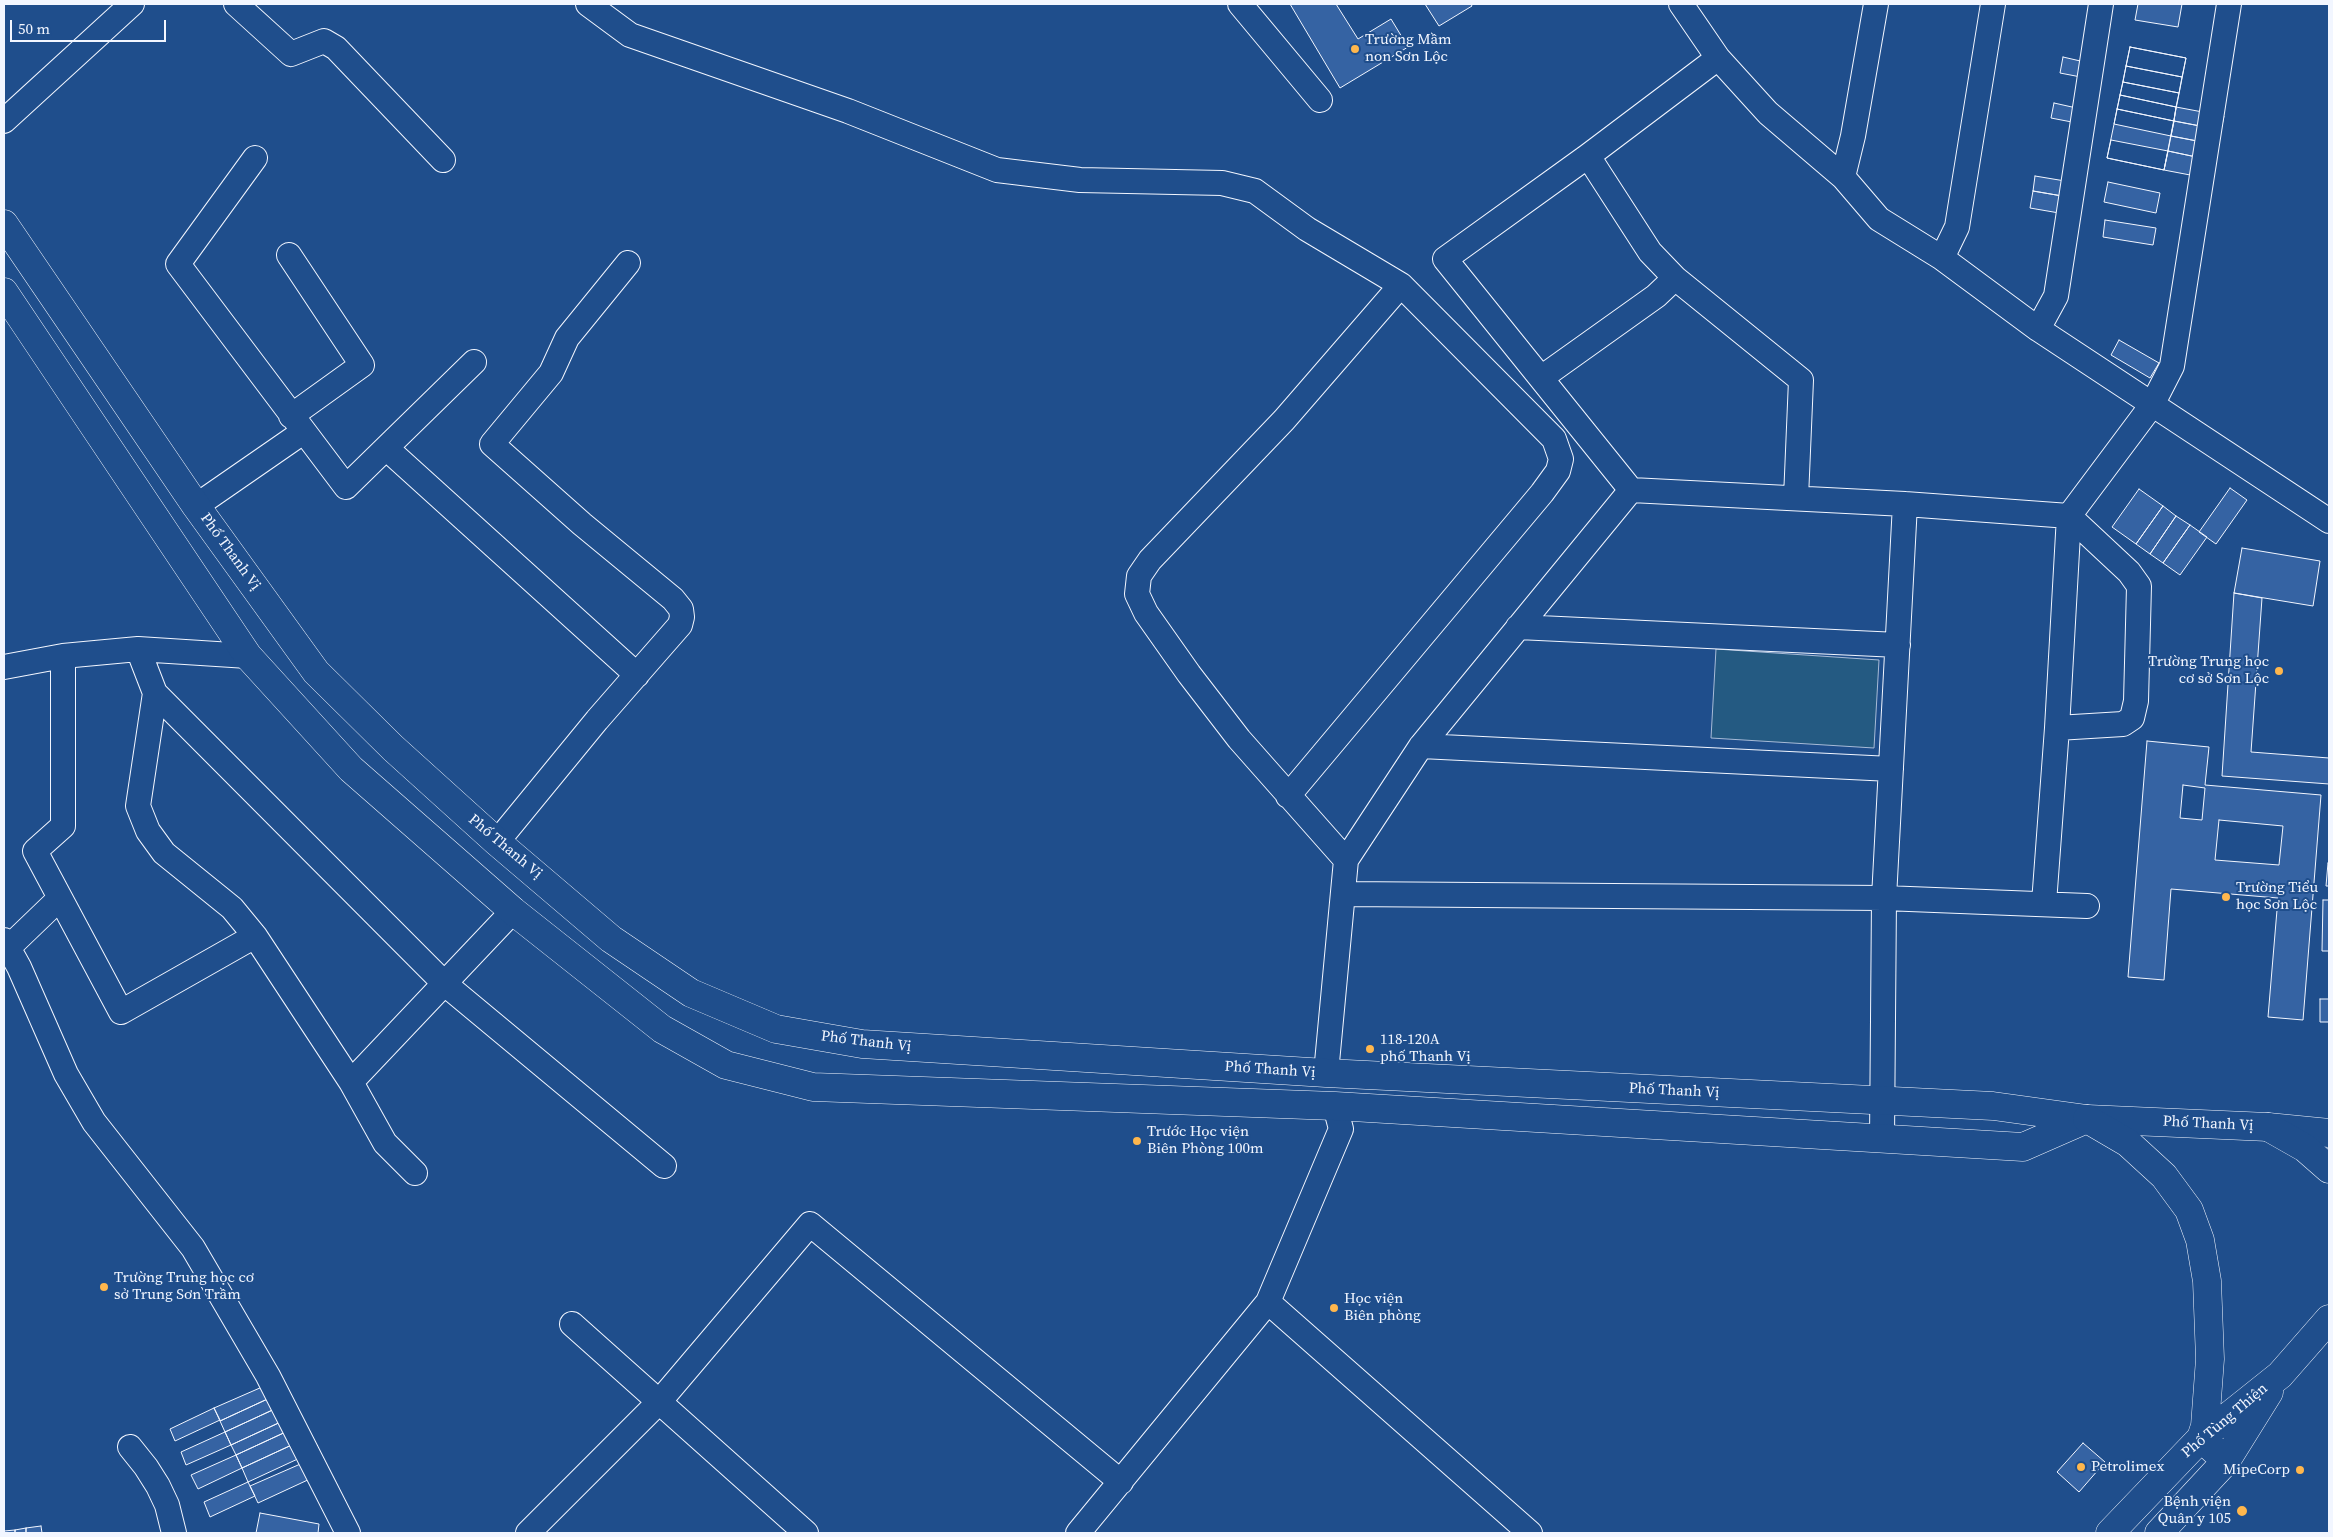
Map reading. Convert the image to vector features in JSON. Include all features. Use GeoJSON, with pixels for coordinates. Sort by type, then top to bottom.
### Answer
{"type":"FeatureCollection","features":[{"type":"Feature","properties":{"kind":"main road","name":"Phố Thanh Vị"},"geometry":{"type":"LineString","coordinates":[[4,224],[196,506],[316,672],[393,748],[497,842],[611,938],[691,994],[776,1029],[862,1044],[1326,1073],[1993,1106],[2087,1119],[2268,1127],[2329,1134]]}},
{"type":"Feature","properties":{"kind":"main road","name":"Phố Thanh Vị"},"geometry":{"type":"LineString","coordinates":[[4,292],[248,656],[351,768],[513,911],[662,1029],[726,1065],[813,1087],[1335,1106],[2023,1147],[2087,1119]]}},
{"type":"Feature","properties":{"kind":"main road"},"geometry":{"type":"LineString","coordinates":[[1326,1073],[1335,1106]]}},
{"type":"Feature","properties":{"kind":"main road"},"geometry":{"type":"LineString","coordinates":[[2087,1119],[2128,1143],[2164,1176],[2189,1210],[2200,1240],[2208,1281],[2210,1359],[2205,1426],[2201,1438],[2226,1461]]}},
{"type":"Feature","properties":{"kind":"main road"},"geometry":{"type":"LineString","coordinates":[[2268,1127],[2305,1148],[2329,1169]]}},
{"type":"Feature","properties":{"kind":"main road","name":"Phố Tùng Thiện"},"geometry":{"type":"LineString","coordinates":[[2159,1533],[2226,1461],[2280,1375],[2329,1319]]}},
{"type":"Feature","properties":{"kind":"main road"},"geometry":{"type":"LineString","coordinates":[[2280,1375],[2329,1340]]}},
{"type":"Feature","properties":{"kind":"main road","name":"Phố Tùng Thiện"},"geometry":{"type":"LineString","coordinates":[[2110,1533],[2201,1438],[2280,1375]]}},
{"type":"Feature","properties":{"kind":"street"},"geometry":{"type":"LineString","coordinates":[[4,121],[132,4]]}},
{"type":"Feature","properties":{"kind":"street"},"geometry":{"type":"LineString","coordinates":[[236,4],[291,54],[324,41],[336,48],[443,160]]}},
{"type":"Feature","properties":{"kind":"street"},"geometry":{"type":"LineString","coordinates":[[588,4],[630,35],[848,112],[996,170],[1080,180],[1222,183],[1255,191],[1307,229],[1401,285],[1554,439],[1561,459],[1558,471],[1542,493],[1288,796]]}},
{"type":"Feature","properties":{"kind":"street"},"geometry":{"type":"LineString","coordinates":[[1240,4],[1320,100]]}},
{"type":"Feature","properties":{"kind":"street"},"geometry":{"type":"LineString","coordinates":[[1681,4],[1718,58],[1768,113],[1843,177],[1879,219],[1942,258],[2038,329],[2329,521]]}},
{"type":"Feature","properties":{"kind":"street"},"geometry":{"type":"LineString","coordinates":[[1843,177],[1853,136],[1876,4]]}},
{"type":"Feature","properties":{"kind":"street"},"geometry":{"type":"LineString","coordinates":[[1942,258],[1957,227],[1993,4]]}},
{"type":"Feature","properties":{"kind":"street"},"geometry":{"type":"LineString","coordinates":[[2038,329],[2056,296],[2101,4]]}},
{"type":"Feature","properties":{"kind":"street"},"geometry":{"type":"LineString","coordinates":[[2044,903],[2057,728],[2069,516],[2152,404],[2172,366],[2229,4]]}},
{"type":"Feature","properties":{"kind":"street"},"geometry":{"type":"LineString","coordinates":[[1718,58],[1588,156],[1445,259],[1631,490],[1905,504],[2069,516],[2129,572],[2139,586],[2136,701],[2132,718],[2123,724],[2057,728]]}},
{"type":"Feature","properties":{"kind":"street"},"geometry":{"type":"LineString","coordinates":[[1588,156],[1650,252],[1675,278],[1801,380],[1796,498]]}},
{"type":"Feature","properties":{"kind":"street"},"geometry":{"type":"LineString","coordinates":[[255,158],[178,264],[346,487],[474,362]]}},
{"type":"Feature","properties":{"kind":"street"},"geometry":{"type":"LineString","coordinates":[[196,506],[297,424],[362,364],[289,255]]}},
{"type":"Feature","properties":{"kind":"street"},"geometry":{"type":"LineString","coordinates":[[497,842],[597,720],[680,625],[682,617],[681,609],[673,599],[582,524],[492,444],[551,373],[567,338],[628,263]]}},
{"type":"Feature","properties":{"kind":"street"},"geometry":{"type":"LineString","coordinates":[[1541,378],[1656,296],[1675,278]]}},
{"type":"Feature","properties":{"kind":"street"},"geometry":{"type":"LineString","coordinates":[[1346,860],[1288,796],[1194,681],[1146,614],[1137,594],[1139,576],[1150,560],[1284,420],[1401,285]]}},
{"type":"Feature","properties":{"kind":"street"},"geometry":{"type":"LineString","coordinates":[[395,456],[637,675]]}},
{"type":"Feature","properties":{"kind":"street"},"geometry":{"type":"LineString","coordinates":[[1326,1073],[1346,860],[1421,746],[1631,490]]}},
{"type":"Feature","properties":{"kind":"street"},"geometry":{"type":"LineString","coordinates":[[1882,1139],[1884,898],[1905,504]]}},
{"type":"Feature","properties":{"kind":"street"},"geometry":{"type":"LineString","coordinates":[[1518,627],[1898,645]]}},
{"type":"Feature","properties":{"kind":"street"},"geometry":{"type":"LineString","coordinates":[[4,667],[64,656],[138,649],[248,656]]}},
{"type":"Feature","properties":{"kind":"street"},"geometry":{"type":"LineString","coordinates":[[138,649],[155,694],[446,984],[664,1166]]}},
{"type":"Feature","properties":{"kind":"street"},"geometry":{"type":"LineString","coordinates":[[64,656],[62,826],[35,851],[122,1012],[255,936]]}},
{"type":"Feature","properties":{"kind":"street"},"geometry":{"type":"LineString","coordinates":[[155,694],[138,806],[148,831],[164,853],[232,908],[255,936],[351,1082],[385,1143],[415,1173]]}},
{"type":"Feature","properties":{"kind":"street"},"geometry":{"type":"LineString","coordinates":[[1421,746],[1891,769]]}},
{"type":"Feature","properties":{"kind":"street"},"geometry":{"type":"LineString","coordinates":[[1343,894],[1884,898],[2087,906]]}},
{"type":"Feature","properties":{"kind":"street"},"geometry":{"type":"LineString","coordinates":[[60,898],[6,944],[19,967],[66,1074],[89,1114],[193,1248],[268,1376],[348,1533]]}},
{"type":"Feature","properties":{"kind":"street"},"geometry":{"type":"LineString","coordinates":[[351,1082],[446,984],[513,911]]}},
{"type":"Feature","properties":{"kind":"street"},"geometry":{"type":"LineString","coordinates":[[1078,1533],[1268,1302],[1341,1129],[1335,1106]]}},
{"type":"Feature","properties":{"kind":"street"},"geometry":{"type":"LineString","coordinates":[[528,1533],[659,1402],[810,1224],[1121,1482]]}},
{"type":"Feature","properties":{"kind":"street"},"geometry":{"type":"LineString","coordinates":[[1268,1302],[1530,1533]]}},
{"type":"Feature","properties":{"kind":"street"},"geometry":{"type":"LineString","coordinates":[[572,1324],[806,1533]]}},
{"type":"Feature","properties":{"kind":"street"},"geometry":{"type":"LineString","coordinates":[[130,1447],[158,1486],[167,1506],[174,1533]]}},
{"type":"Feature","properties":{"kind":"shaded area"},"geometry":{"type":"Polygon","coordinates":[[[1716,649],[1879,660],[1874,748],[1711,738],[1716,649]]]}},
{"type":"Feature","properties":{"kind":"building"},"geometry":{"type":"Polygon","coordinates":[[[1290,4],[1336,4],[1358,39],[1391,19],[1408,47],[1340,88],[1290,4]]]}},
{"type":"Feature","properties":{"kind":"building"},"geometry":{"type":"Polygon","coordinates":[[[1425,4],[1471,4],[1472,6],[1439,26],[1425,4]]]}},
{"type":"Feature","properties":{"kind":"building"},"geometry":{"type":"Polygon","coordinates":[[[2138,4],[2182,4],[2178,27],[2135,20],[2138,4]]]}},
{"type":"Feature","properties":{"kind":"building"},"geometry":{"type":"Polygon","coordinates":[[[2130,47],[2186,58],[2182,77],[2126,66],[2130,47]]]}},
{"type":"Feature","properties":{"kind":"building"},"geometry":{"type":"Polygon","coordinates":[[[2130,47],[2186,58],[2164,170],[2107,158],[2130,47]]]}},
{"type":"Feature","properties":{"kind":"building"},"geometry":{"type":"Polygon","coordinates":[[[2063,57],[2089,63],[2086,78],[2060,73],[2063,57]]]}},
{"type":"Feature","properties":{"kind":"building"},"geometry":{"type":"Polygon","coordinates":[[[2126,66],[2182,77],[2179,93],[2123,82],[2126,66]]]}},
{"type":"Feature","properties":{"kind":"building"},"geometry":{"type":"Polygon","coordinates":[[[2123,82],[2179,93],[2176,107],[2120,95],[2123,82]]]}},
{"type":"Feature","properties":{"kind":"building"},"geometry":{"type":"Polygon","coordinates":[[[2120,95],[2176,107],[2174,121],[2117,109],[2120,95]]]}},
{"type":"Feature","properties":{"kind":"building"},"geometry":{"type":"Polygon","coordinates":[[[2054,103],[2081,109],[2077,123],[2051,118],[2054,103]]]}},
{"type":"Feature","properties":{"kind":"building"},"geometry":{"type":"Polygon","coordinates":[[[2176,107],[2224,116],[2221,130],[2174,121],[2176,107]]]}},
{"type":"Feature","properties":{"kind":"building"},"geometry":{"type":"Polygon","coordinates":[[[2117,109],[2174,121],[2171,136],[2114,124],[2117,109]]]}},
{"type":"Feature","properties":{"kind":"building"},"geometry":{"type":"Polygon","coordinates":[[[2174,121],[2221,130],[2218,145],[2171,136],[2174,121]]]}},
{"type":"Feature","properties":{"kind":"building"},"geometry":{"type":"Polygon","coordinates":[[[2171,136],[2218,145],[2215,161],[2168,151],[2171,136]]]}},
{"type":"Feature","properties":{"kind":"building"},"geometry":{"type":"Polygon","coordinates":[[[2111,140],[2168,151],[2164,170],[2107,158],[2111,140]]]}},
{"type":"Feature","properties":{"kind":"building"},"geometry":{"type":"Polygon","coordinates":[[[2168,151],[2215,161],[2211,179],[2164,170],[2168,151]]]}},
{"type":"Feature","properties":{"kind":"building"},"geometry":{"type":"Polygon","coordinates":[[[2035,176],[2071,182],[2068,197],[2033,191],[2035,176]]]}},
{"type":"Feature","properties":{"kind":"building"},"geometry":{"type":"Polygon","coordinates":[[[2108,182],[2160,193],[2156,213],[2104,202],[2108,182]]]}},
{"type":"Feature","properties":{"kind":"building"},"geometry":{"type":"Polygon","coordinates":[[[2033,191],[2068,197],[2065,214],[2030,208],[2033,191]]]}},
{"type":"Feature","properties":{"kind":"building"},"geometry":{"type":"Polygon","coordinates":[[[2105,220],[2156,228],[2153,245],[2103,237],[2105,220]]]}},
{"type":"Feature","properties":{"kind":"building"},"geometry":{"type":"Polygon","coordinates":[[[2119,340],[2159,363],[2150,378],[2111,355],[2119,340]]]}},
{"type":"Feature","properties":{"kind":"building"},"geometry":{"type":"Polygon","coordinates":[[[2230,488],[2247,500],[2216,544],[2199,532],[2230,488]]]}},
{"type":"Feature","properties":{"kind":"building"},"geometry":{"type":"Polygon","coordinates":[[[2139,489],[2163,506],[2136,544],[2112,527],[2139,489]]]}},
{"type":"Feature","properties":{"kind":"building"},"geometry":{"type":"Polygon","coordinates":[[[2163,506],[2176,516],[2150,554],[2136,544],[2163,506]]]}},
{"type":"Feature","properties":{"kind":"building"},"geometry":{"type":"Polygon","coordinates":[[[2176,516],[2190,525],[2163,563],[2150,554],[2176,516]]]}},
{"type":"Feature","properties":{"kind":"building"},"geometry":{"type":"Polygon","coordinates":[[[2190,525],[2207,537],[2180,575],[2163,563],[2190,525]]]}},
{"type":"Feature","properties":{"kind":"building"},"geometry":{"type":"Polygon","coordinates":[[[2242,548],[2320,561],[2313,606],[2234,593],[2242,548]]]}},
{"type":"Feature","properties":{"kind":"building"},"geometry":{"type":"Polygon","coordinates":[[[2234,593],[2262,598],[2251,752],[2329,758],[2329,784],[2222,776],[2234,593]]]}},
{"type":"Feature","properties":{"kind":"building"},"geometry":{"type":"Polygon","coordinates":[[[2147,741],[2209,747],[2205,785],[2321,795],[2303,1020],[2268,1017],[2278,898],[2171,889],[2164,980],[2128,977],[2147,741]],[[2183,785],[2180,818],[2202,820],[2205,788],[2183,785]],[[2219,820],[2215,860],[2279,865],[2283,826],[2219,820]]]}},
{"type":"Feature","properties":{"kind":"building"},"geometry":{"type":"Polygon","coordinates":[[[2328,863],[2329,886],[2326,886],[2328,863]]]}},
{"type":"Feature","properties":{"kind":"building"},"geometry":{"type":"Polygon","coordinates":[[[2323,900],[2329,900],[2329,951],[2322,951],[2323,900]]]}},
{"type":"Feature","properties":{"kind":"building"},"geometry":{"type":"Polygon","coordinates":[[[2320,999],[2329,999],[2329,1022],[2320,1022],[2320,999]]]}},
{"type":"Feature","properties":{"kind":"building"},"geometry":{"type":"Polygon","coordinates":[[[269,1384],[274,1396],[220,1421],[214,1408],[269,1384]]]}},
{"type":"Feature","properties":{"kind":"building"},"geometry":{"type":"Polygon","coordinates":[[[274,1396],[279,1407],[225,1432],[220,1421],[274,1396]]]}},
{"type":"Feature","properties":{"kind":"building"},"geometry":{"type":"Polygon","coordinates":[[[279,1407],[285,1420],[231,1445],[225,1432],[279,1407]]]}},
{"type":"Feature","properties":{"kind":"building"},"geometry":{"type":"Polygon","coordinates":[[[214,1408],[220,1420],[175,1441],[170,1429],[214,1408]]]}},
{"type":"Feature","properties":{"kind":"building"},"geometry":{"type":"Polygon","coordinates":[[[285,1420],[290,1430],[236,1455],[231,1445],[285,1420]]]}},
{"type":"Feature","properties":{"kind":"building"},"geometry":{"type":"Polygon","coordinates":[[[290,1430],[296,1443],[242,1468],[236,1455],[290,1430]]]}},
{"type":"Feature","properties":{"kind":"building"},"geometry":{"type":"Polygon","coordinates":[[[225,1432],[231,1445],[186,1465],[181,1452],[225,1432]]]}},
{"type":"Feature","properties":{"kind":"building"},"geometry":{"type":"Polygon","coordinates":[[[296,1443],[302,1457],[248,1482],[242,1468],[296,1443]]]}},
{"type":"Feature","properties":{"kind":"building","name":"Petrolimex"},"geometry":{"type":"Polygon","coordinates":[[[2083,1443],[2105,1462],[2079,1492],[2057,1472],[2083,1443]]]}},
{"type":"Feature","properties":{"kind":"building"},"geometry":{"type":"Polygon","coordinates":[[[236,1455],[242,1468],[198,1489],[191,1475],[236,1455]]]}},
{"type":"Feature","properties":{"kind":"building"},"geometry":{"type":"Polygon","coordinates":[[[305,1462],[312,1478],[258,1503],[250,1486],[305,1462]]]}},
{"type":"Feature","properties":{"kind":"building"},"geometry":{"type":"Polygon","coordinates":[[[248,1482],[255,1496],[210,1517],[204,1502],[248,1482]]]}},
{"type":"Feature","properties":{"kind":"building"},"geometry":{"type":"Polygon","coordinates":[[[260,1513],[319,1524],[318,1533],[256,1533],[260,1513]]]}},
{"type":"Feature","properties":{"kind":"building"},"geometry":{"type":"Polygon","coordinates":[[[41,1526],[42,1533],[26,1533],[26,1528],[41,1526]]]}},
{"type":"Feature","properties":{"kind":"building"},"geometry":{"type":"Polygon","coordinates":[[[26,1528],[26,1533],[15,1533],[15,1530],[26,1528]]]}},
{"type":"Feature","properties":{"kind":"building"},"geometry":{"type":"Polygon","coordinates":[[[15,1530],[15,1533],[4,1533],[4,1531],[15,1530]]]}},
{"type":"Feature","properties":{"kind":"place","name":"Trường Mầm non Sơn Lộc"},"geometry":{"type":"Point","coordinates":[1355,49]}},
{"type":"Feature","properties":{"kind":"place","name":"Trường Trung học cơ sở Sơn Lộc"},"geometry":{"type":"Point","coordinates":[2279,671]}},
{"type":"Feature","properties":{"kind":"place","name":"Trường Tiểu học Sơn Lộc"},"geometry":{"type":"Point","coordinates":[2226,897]}},
{"type":"Feature","properties":{"kind":"place","name":"118-120A phố Thanh Vị"},"geometry":{"type":"Point","coordinates":[1370,1049]}},
{"type":"Feature","properties":{"kind":"place","name":"Trước Học viện Biên Phòng 100m"},"geometry":{"type":"Point","coordinates":[1137,1141]}},
{"type":"Feature","properties":{"kind":"place","name":"Trường Trung học cơ sở Trung Sơn Trầm"},"geometry":{"type":"Point","coordinates":[104,1287]}},
{"type":"Feature","properties":{"kind":"place","name":"Học viện Biên phòng"},"geometry":{"type":"Point","coordinates":[1334,1308]}},
{"type":"Feature","properties":{"kind":"place","name":"Petrolimex"},"geometry":{"type":"Point","coordinates":[2081,1467]}},
{"type":"Feature","properties":{"kind":"place","name":"MipeCorp"},"geometry":{"type":"Point","coordinates":[2300,1470]}},
{"type":"Feature","properties":{"kind":"place","name":"Bệnh viện Quân y 105"},"geometry":{"type":"Point","coordinates":[2242,1511]}}]}
